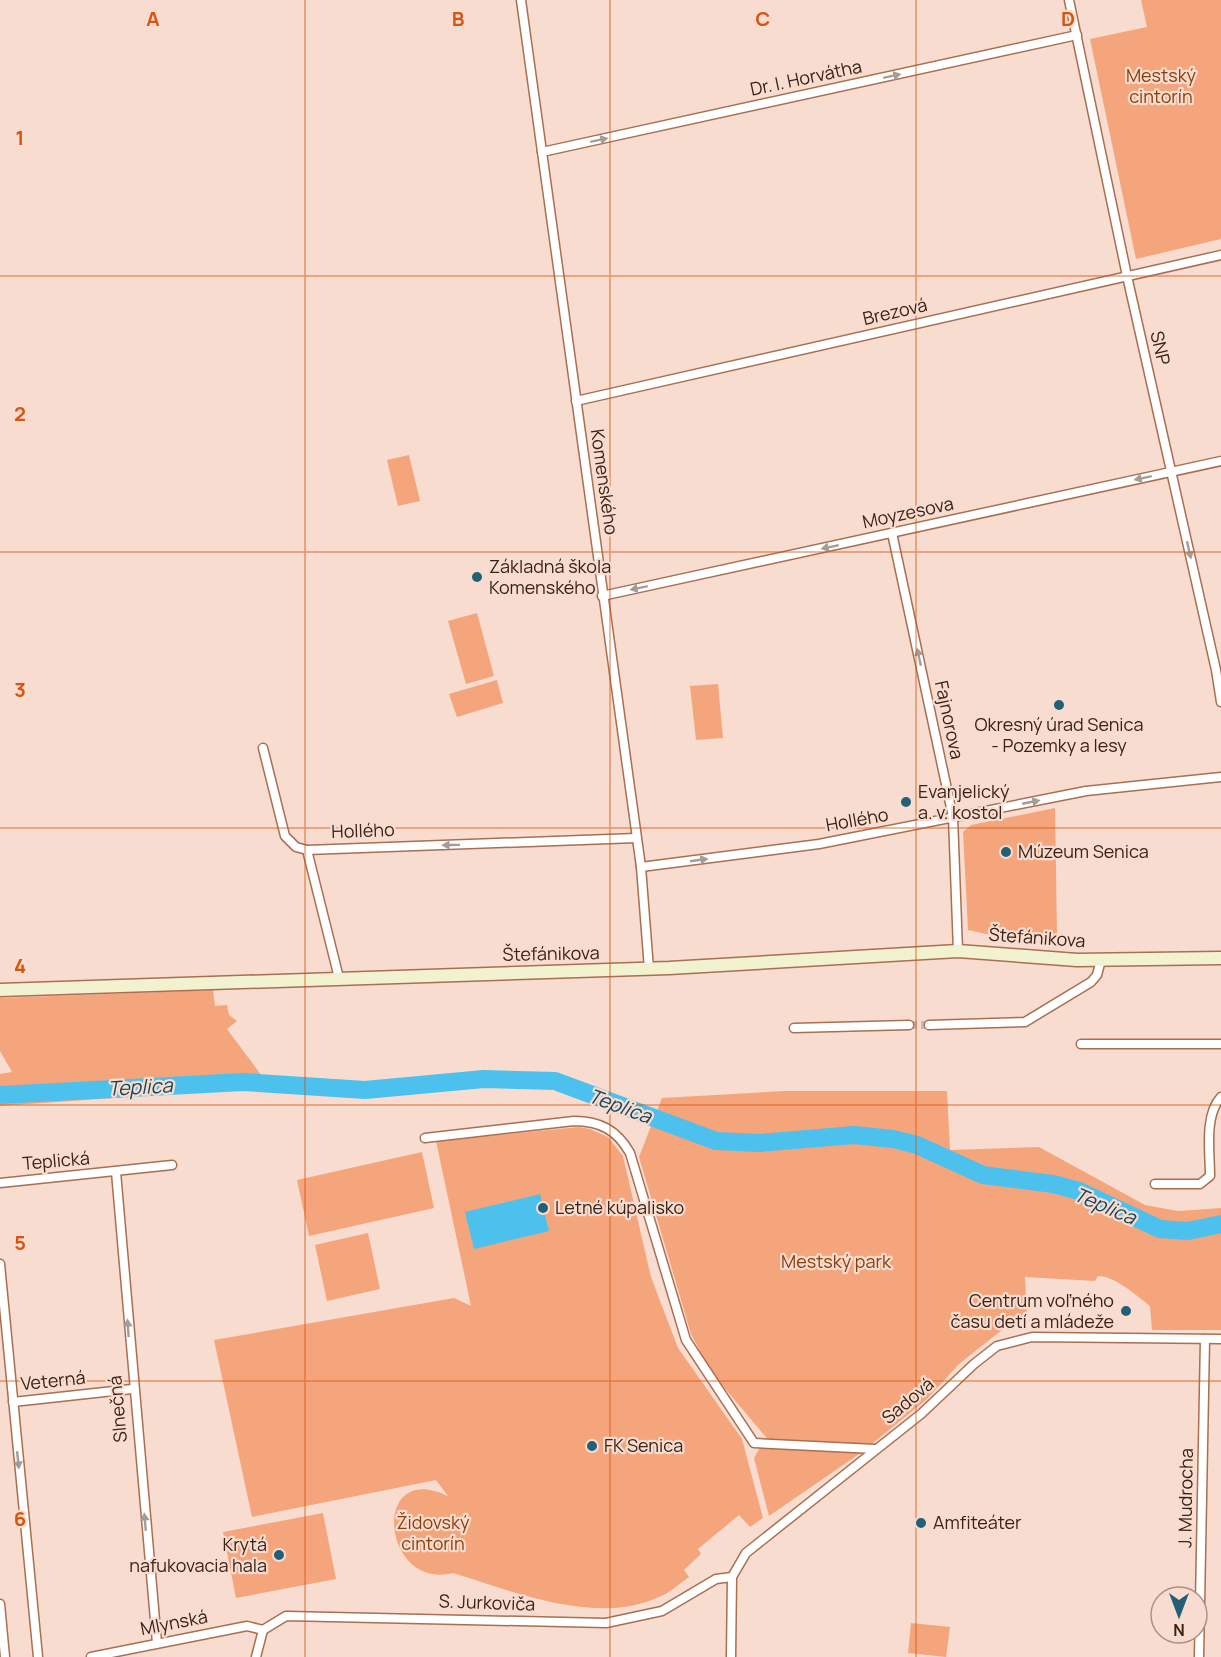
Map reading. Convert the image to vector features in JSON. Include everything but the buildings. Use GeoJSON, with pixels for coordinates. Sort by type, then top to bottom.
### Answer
{"type":"FeatureCollection","features":[{"type":"Feature","properties":{"kind":"street","name":"Komenského"},"geometry":{"type":"LineString","coordinates":[[521,0],[641,867],[650,969]]}},
{"type":"Feature","properties":{"kind":"street","name":"SNP"},"geometry":{"type":"LineString","coordinates":[[1069,0],[1126,276],[1172,472],[1221,702]]}},
{"type":"Feature","properties":{"kind":"street","name":"Dr. I. Horvátha"},"geometry":{"type":"LineString","coordinates":[[542,152],[1077,35]]}},
{"type":"Feature","properties":{"kind":"street","name":"Brezová"},"geometry":{"type":"LineString","coordinates":[[576,400],[1221,255]]}},
{"type":"Feature","properties":{"kind":"street","name":"Moyzesova"},"geometry":{"type":"LineString","coordinates":[[602,596],[1221,461]]}},
{"type":"Feature","properties":{"kind":"street","name":"Fajnorova"},"geometry":{"type":"LineString","coordinates":[[892,533],[953,817],[958,951]]}},
{"type":"Feature","properties":{"kind":"street"},"geometry":{"type":"LineString","coordinates":[[1210,643],[1221,642]]}},
{"type":"Feature","properties":{"kind":"street","name":"Hollého"},"geometry":{"type":"LineString","coordinates":[[263,748],[281,828],[289,842],[307,850],[636,838]]}},
{"type":"Feature","properties":{"kind":"street","name":"Hollého"},"geometry":{"type":"LineString","coordinates":[[641,867],[819,844],[1086,791],[1221,777]]}},
{"type":"Feature","properties":{"kind":"street","name":"Hollého"},"geometry":{"type":"LineString","coordinates":[[307,850],[339,978]]}},
{"type":"Feature","properties":{"kind":"street","name":"Štefánikova"},"geometry":{"type":"LineString","coordinates":[[0,990],[776,964],[958,951],[1101,960],[1221,958]]}},
{"type":"Feature","properties":{"kind":"street","name":"Štefánikova"},"geometry":{"type":"LineString","coordinates":[[929,1025],[1025,1022],[1091,982],[1097,975],[1101,960]]}},
{"type":"Feature","properties":{"kind":"street"},"geometry":{"type":"LineString","coordinates":[[794,1028],[909,1025]]}},
{"type":"Feature","properties":{"kind":"street"},"geometry":{"type":"LineString","coordinates":[[1081,1044],[1221,1044]]}},
{"type":"Feature","properties":{"kind":"street"},"geometry":{"type":"LineString","coordinates":[[1155,1184],[1200,1184],[1210,1176],[1211,1123],[1215,1104],[1221,1097]]}},
{"type":"Feature","properties":{"kind":"street"},"geometry":{"type":"LineString","coordinates":[[425,1138],[574,1121],[589,1121],[609,1128],[624,1141],[630,1153],[686,1340],[754,1443],[875,1449]]}},
{"type":"Feature","properties":{"kind":"street","name":"Teplická"},"geometry":{"type":"LineString","coordinates":[[0,1183],[172,1166]]}},
{"type":"Feature","properties":{"kind":"street","name":"Slnečná"},"geometry":{"type":"LineString","coordinates":[[116,1172],[132,1389],[157,1643]]}},
{"type":"Feature","properties":{"kind":"street"},"geometry":{"type":"LineString","coordinates":[[0,1264],[38,1657]]}},
{"type":"Feature","properties":{"kind":"street","name":"Sadová"},"geometry":{"type":"LineString","coordinates":[[732,1577],[746,1553],[921,1414],[984,1355],[1011,1341],[1032,1337],[1221,1339]]}},
{"type":"Feature","properties":{"kind":"street","name":"J. Mudrocha"},"geometry":{"type":"LineString","coordinates":[[1199,1657],[1205,1339]]}},
{"type":"Feature","properties":{"kind":"street","name":"Veterná"},"geometry":{"type":"LineString","coordinates":[[13,1402],[132,1389]]}},
{"type":"Feature","properties":{"kind":"street"},"geometry":{"type":"LineString","coordinates":[[730,1657],[732,1577]]}},
{"type":"Feature","properties":{"kind":"street","name":"S. Jurkoviča"},"geometry":{"type":"LineString","coordinates":[[264,1630],[286,1616],[606,1623],[662,1611],[716,1579],[732,1577]]}},
{"type":"Feature","properties":{"kind":"street"},"geometry":{"type":"LineString","coordinates":[[0,1604],[5,1657]]}},
{"type":"Feature","properties":{"kind":"street","name":"Mlynská"},"geometry":{"type":"LineString","coordinates":[[91,1657],[247,1626],[264,1630]]}},
{"type":"Feature","properties":{"kind":"street"},"geometry":{"type":"LineString","coordinates":[[256,1657],[264,1630]]}},
{"type":"Feature","properties":{"kind":"green space","name":"Mestský cintorín"},"geometry":{"type":"Polygon","coordinates":[[[1141,0],[1221,0],[1221,239],[1136,259],[1090,39],[1147,27],[1141,0]]]}},
{"type":"Feature","properties":{"kind":"green space"},"geometry":{"type":"Polygon","coordinates":[[[409,455],[420,501],[398,506],[387,460],[409,455]]]}},
{"type":"Feature","properties":{"kind":"green space"},"geometry":{"type":"Polygon","coordinates":[[[477,613],[494,676],[466,684],[448,621],[477,613]]]}},
{"type":"Feature","properties":{"kind":"green space"},"geometry":{"type":"Polygon","coordinates":[[[497,680],[503,703],[457,717],[449,694],[497,680]]]}},
{"type":"Feature","properties":{"kind":"green space"},"geometry":{"type":"Polygon","coordinates":[[[718,684],[723,738],[696,740],[690,686],[718,684]]]}},
{"type":"Feature","properties":{"kind":"green space"},"geometry":{"type":"Polygon","coordinates":[[[1055,808],[1057,936],[991,935],[968,930],[963,832],[971,825],[1055,808]]]}},
{"type":"Feature","properties":{"kind":"green space"},"geometry":{"type":"Polygon","coordinates":[[[213,990],[215,1006],[227,1005],[229,1015],[237,1021],[227,1029],[270,1087],[0,1106],[0,1074],[12,1072],[0,1051],[0,998],[213,990]]]}},
{"type":"Feature","properties":{"kind":"green space","name":"Mestský park"},"geometry":{"type":"Polygon","coordinates":[[[784,1091],[947,1091],[950,1150],[1039,1147],[1145,1205],[1178,1211],[1221,1208],[1221,1330],[1152,1330],[1150,1306],[1125,1287],[1105,1277],[1098,1276],[1095,1281],[1025,1277],[1027,1317],[1017,1318],[959,1364],[927,1399],[862,1452],[769,1516],[754,1458],[766,1437],[710,1371],[691,1334],[639,1157],[662,1098],[784,1091]]]}},
{"type":"Feature","properties":{"kind":"green space","name":"Židovský cintorín"},"geometry":{"type":"Polygon","coordinates":[[[579,1127],[608,1137],[623,1156],[651,1277],[678,1348],[742,1439],[763,1518],[750,1527],[739,1515],[698,1549],[701,1554],[684,1570],[689,1577],[667,1593],[635,1605],[609,1608],[582,1607],[529,1597],[453,1573],[429,1573],[411,1563],[399,1547],[394,1527],[396,1508],[406,1495],[423,1489],[448,1496],[436,1480],[252,1517],[214,1340],[454,1298],[471,1306],[436,1141],[579,1127]]]}},
{"type":"Feature","properties":{"kind":"green space"},"geometry":{"type":"Polygon","coordinates":[[[422,1152],[434,1208],[309,1236],[297,1180],[422,1152]]]}},
{"type":"Feature","properties":{"kind":"green space"},"geometry":{"type":"Polygon","coordinates":[[[368,1233],[380,1289],[327,1301],[315,1245],[368,1233]]]}},
{"type":"Feature","properties":{"kind":"green space","name":"Krytá nafukovacia hala"},"geometry":{"type":"Polygon","coordinates":[[[323,1513],[336,1579],[236,1598],[223,1532],[323,1513]]]}},
{"type":"Feature","properties":{"kind":"green space"},"geometry":{"type":"Polygon","coordinates":[[[911,1623],[950,1627],[946,1657],[908,1653],[911,1623]]]}},
{"type":"Feature","properties":{"kind":"water"},"geometry":{"type":"Polygon","coordinates":[[[540,1194],[549,1231],[474,1249],[465,1212],[540,1194]]]}},
{"type":"Feature","properties":{"kind":"waterway","name":"Teplica"},"geometry":{"type":"LineString","coordinates":[[0,1095],[243,1082],[365,1090],[484,1079],[555,1081],[716,1141],[760,1143],[854,1135],[893,1139],[917,1145],[983,1175],[1053,1184],[1079,1191],[1160,1229],[1188,1231],[1221,1224]]}},
{"type":"Feature","properties":{"kind":"tunnel"},"geometry":{"type":"LineString","coordinates":[[909,1025],[929,1025]]}},
{"type":"Feature","properties":{"kind":"place","name":"Základná škola Komenského"},"geometry":{"type":"Point","coordinates":[477,577]}},
{"type":"Feature","properties":{"kind":"place","name":"Okresný úrad Senica - Pozemky a lesy"},"geometry":{"type":"Point","coordinates":[1059,705]}},
{"type":"Feature","properties":{"kind":"place","name":"Evanjelický a. v. kostol"},"geometry":{"type":"Point","coordinates":[906,802]}},
{"type":"Feature","properties":{"kind":"place","name":"Múzeum Senica"},"geometry":{"type":"Point","coordinates":[1006,852]}},
{"type":"Feature","properties":{"kind":"place","name":"Letné kúpalisko"},"geometry":{"type":"Point","coordinates":[543,1208]}},
{"type":"Feature","properties":{"kind":"place","name":"Centrum voľného času detí a mládeže"},"geometry":{"type":"Point","coordinates":[1126,1311]}},
{"type":"Feature","properties":{"kind":"place","name":"FK Senica"},"geometry":{"type":"Point","coordinates":[592,1446]}},
{"type":"Feature","properties":{"kind":"place","name":"Amfiteáter"},"geometry":{"type":"Point","coordinates":[921,1523]}},
{"type":"Feature","properties":{"kind":"place","name":"Krytá nafukovacia hala"},"geometry":{"type":"Point","coordinates":[279,1555]}}]}
